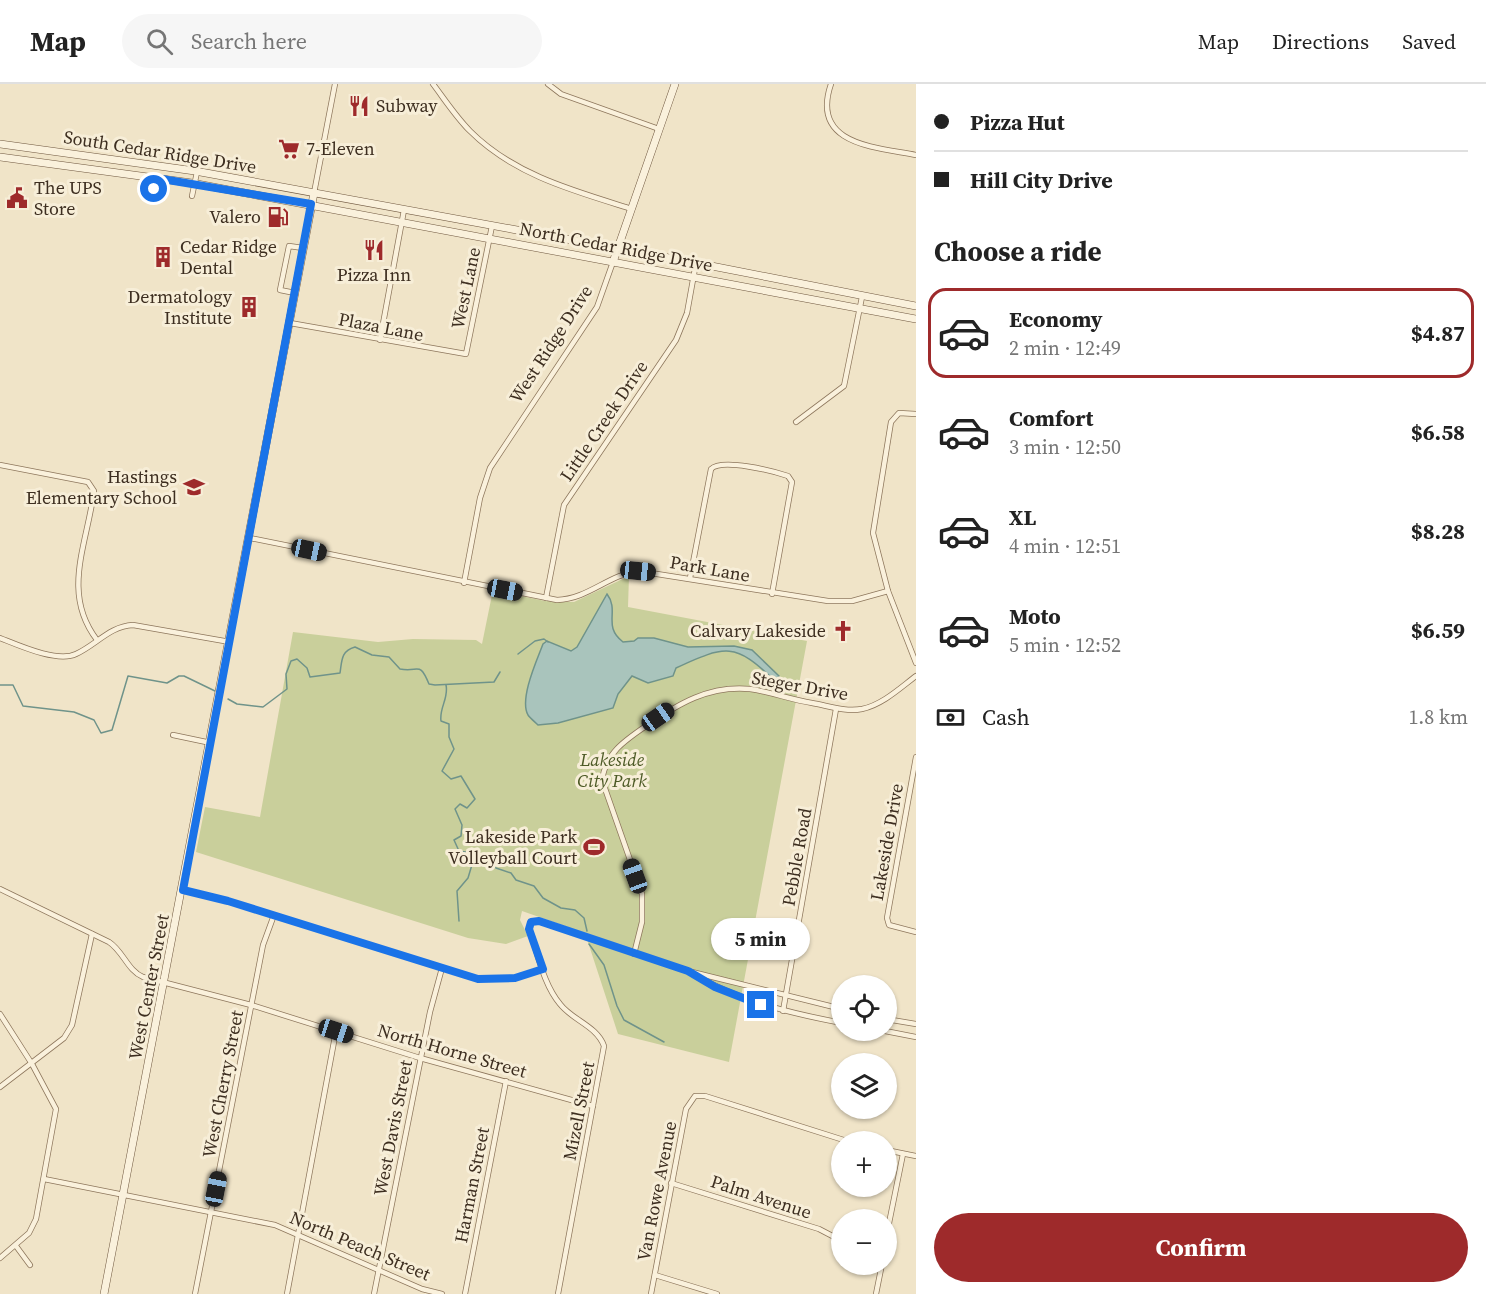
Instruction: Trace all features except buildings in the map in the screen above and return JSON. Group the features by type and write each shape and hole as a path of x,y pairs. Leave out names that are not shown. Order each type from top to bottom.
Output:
{"main road":[{"name":"West Ridge Drive","path":"613,262 675,84"},
{"name":"South Cedar Ridge Drive","path":"0,144 197,172 314,193"},
{"path":"85,168 88,156"},
{"name":"South Cedar Ridge Drive","path":"0,157 156,178 311,204"},
{"name":"West Center Street","path":"104,1294 183,890 314,193"},
{"name":"North Cedar Ridge Drive","path":"314,193 916,306"},
{"name":"North Cedar Ridge Drive","path":"311,204 916,319"}],"street":[{"name":"West Center Street","path":"314,193 335,84"},
{"path":"433,84 470,131 513,164 561,186 632,209"},
{"path":"548,84 561,94 659,129"},
{"path":"831,84 827,107 830,123 838,132 860,144 916,155"},
{"path":"192,196 197,172"},
{"path":"154,189 156,178"},
{"path":"380,340 404,210"},
{"name":"West Lane","path":"466,354 492,226"},
{"path":"295,293 280,290 289,246 303,248"},
{"name":"West Ridge Drive","path":"464,582 480,498 490,468 597,307 613,262"},
{"name":"Little Creek Drive","path":"546,598 564,505 676,340 687,313 696,263"},
{"path":"796,422 844,386 862,297"},
{"name":"Plaza Lane","path":"290,323 466,354"},
{"path":"915,413 899,413 891,422 876,500 873,533 888,591 916,663"},
{"path":"690,578 711,469 721,464 755,469 788,476 792,482 772,594"},
{"path":"0,465 88,482 94,491 77,585 79,610 97,640"},
{"name":"Park Lane","path":"249,538 546,598 568,600 625,573 638,571 690,578 772,594 852,601 888,591"},
{"path":"0,638 42,652 70,656 122,625 230,642"},
{"name":"Steger Drive","path":"634,954 643,907 642,894 602,780 604,766 612,752 673,707 710,692 752,689 837,709 871,706 916,676"},
{"name":"Pebble Road","path":"783,1011 837,709"},
{"path":"173,735 211,743"},
{"name":"Lakeside Drive","path":"916,757 888,912 889,925 895,929 916,932"},
{"name":"North Horne Street","path":"0,889 118,948 137,975 251,1005 420,1058 593,1107"},
{"path":"183,890 274,915 478,979 515,978 543,969"},
{"name":"West Cherry Street","path":"195,1294 263,945 274,915"},
{"name":"Mizell Street","path":"558,1294 604,1053 602,1039 561,1006 551,990 529,929 531,922 539,921 634,954"},
{"path":"0,1087 64,1038 72,1025 92,934"},
{"path":"634,954 688,971 831,1007"},
{"name":"West Davis Street","path":"374,1294 420,1058 442,968"},
{"path":"688,971 739,998 783,1011 831,1021"},
{"path":"0,1014 33,1064 56,1109 36,1219 29,1233 0,1258"},
{"path":"897,1021 916,1024"},
{"path":"287,1294 336,1031"},
{"path":"897,1033 916,1037"},
{"name":"Harman Street","path":"465,1294 506,1081"},
{"name":"Van Rowe Avenue","path":"651,1294 686,1108 694,1096 705,1096 831,1136"},
{"path":"897,1153 916,1156"},
{"path":"892,1209 903,1154"},
{"name":"North Peach Street","path":"44,1179 275,1225 299,1233 422,1289 442,1294"},
{"name":"Palm Avenue","path":"671,1183 819,1229 831,1235"},
{"path":"16,1246 30,1265"},
{"path":"655,1275 717,1294"},
{"path":"876,1294 880,1275"}],"green space":[{"name":"Lakeside City Park","path":"629,576 628,607 807,641 729,1062 618,1034 585,933 522,911 520,920 528,936 506,944 468,938 196,852 205,807 260,817 293,632 378,642 413,639 476,640 482,644 493,590 545,601 574,602"}],"water":[{"path":"607,594 612,606 613,630 623,642 634,641 638,638 654,638 688,647 734,646 752,650 779,676 775,681 750,659 729,651 719,652 676,668 673,676 648,683 632,676 618,694 613,708 558,723 538,725 528,715 526,699 543,644 547,641 571,651 577,647"}],"waterway":[{"path":"518,654 535,641 544,639 548,642"},
{"path":"228,699 237,704 263,707 287,689 286,674 291,661 297,659 307,668 310,677 340,673 345,654 355,647 372,655 389,657 400,669 418,669 423,672 429,684 494,682 500,672"},
{"path":"0,685 13,685 23,706 74,712 94,720 101,733 112,730 128,676 167,683 179,676 184,676 215,691"},
{"path":"446,685 441,721 449,724 449,737 454,749 442,771 451,779 461,776 475,799 467,808 460,804 455,809 462,825 461,836 454,840 459,851 479,854 496,868 511,873 516,880 534,886 543,898 561,908 575,910 584,918 587,931"},
{"path":"459,921 457,891 468,878 474,858 471,854"},
{"path":"589,944 604,965 624,1020 664,1042"}],"place":[{"name":"Subway","path":"359,106"},
{"name":"7-Eleven","path":"289,149"},
{"name":"The UPS Store","path":"17,198"},
{"name":"Valero","path":"278,217"},
{"name":"Pizza Inn","path":"374,250"},
{"name":"Cedar Ridge Dental","path":"163,257"},
{"name":"Dermatology Institute","path":"249,307"},
{"name":"Hastings Elementary School","path":"194,487"},
{"name":"Calvary Lakeside","path":"843,631"},
{"name":"Lakeside Park Volleyball Court","path":"594,847"}],"route":[{"path":"154,189 156,178 311,204 183,890 228,901 478,979 504,980 543,969 529,929 529,925 535,920 688,971 715,987 761,1005"}]}
